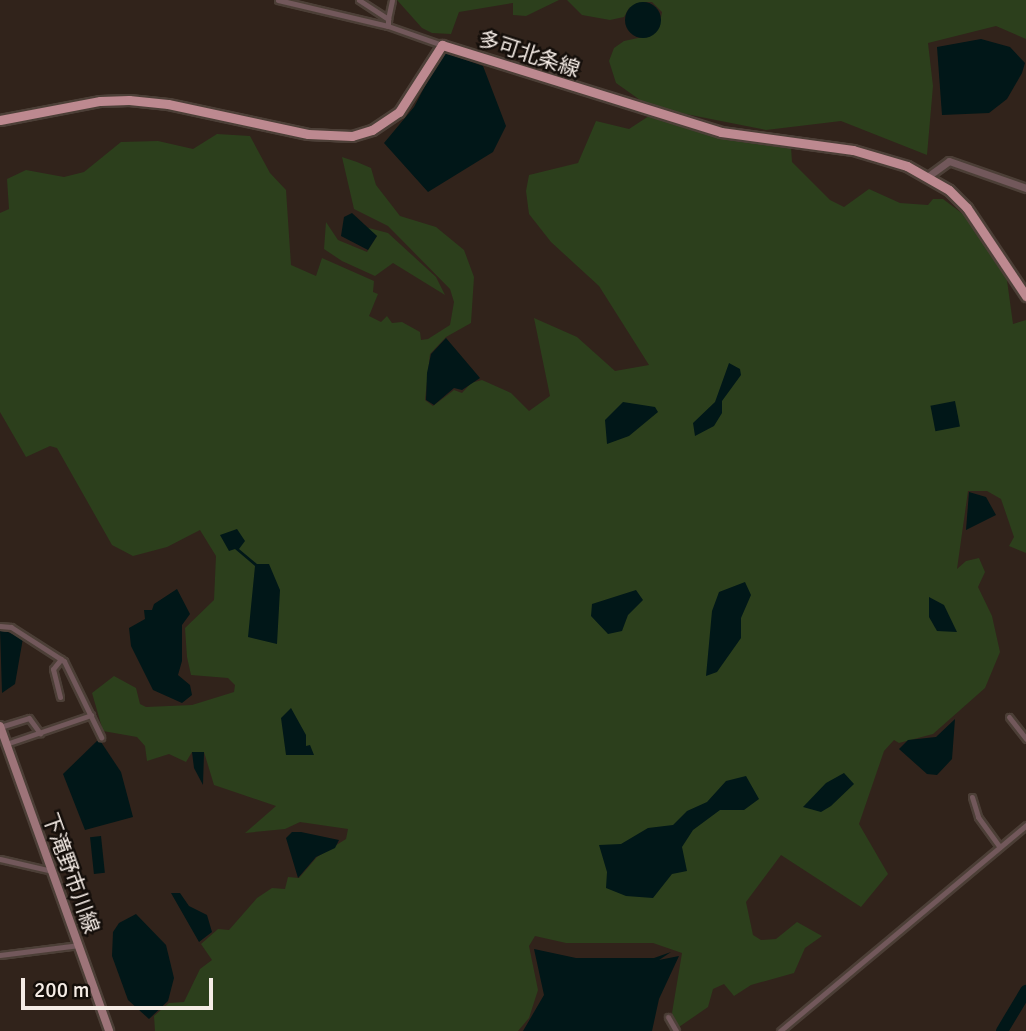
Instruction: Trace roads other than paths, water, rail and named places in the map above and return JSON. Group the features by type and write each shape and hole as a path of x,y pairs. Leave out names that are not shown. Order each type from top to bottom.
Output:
{"main road":[{"path":"0,120 100,101 129,100 168,104 309,134 352,136 372,130 399,112 442,45"},
{"name":"多可北条線","path":"442,45 721,132 853,150 928,177 967,208 1026,296"},
{"name":"下滝野市川線","path":"0,728 109,1031"}],"street":[{"path":"278,0 388,23 442,45"},
{"path":"314,9 315,0"},
{"path":"360,0 388,23"},
{"path":"388,23 392,0"},
{"path":"928,177 949,161 1026,188"},
{"path":"0,626 10,627 61,659 100,737"},
{"path":"60,697 53,669 61,659"},
{"path":"6,744 91,715"},
{"path":"1009,717 1026,738"},
{"path":"0,728 29,718 40,733"},
{"path":"972,797 978,817 1000,847"},
{"path":"780,1031 1026,825"},
{"path":"0,859 52,871"},
{"path":"0,955 79,945"},
{"path":"668,1017 676,1031"}],"waterway":[{"path":"1002,1031 1026,991"}]}
